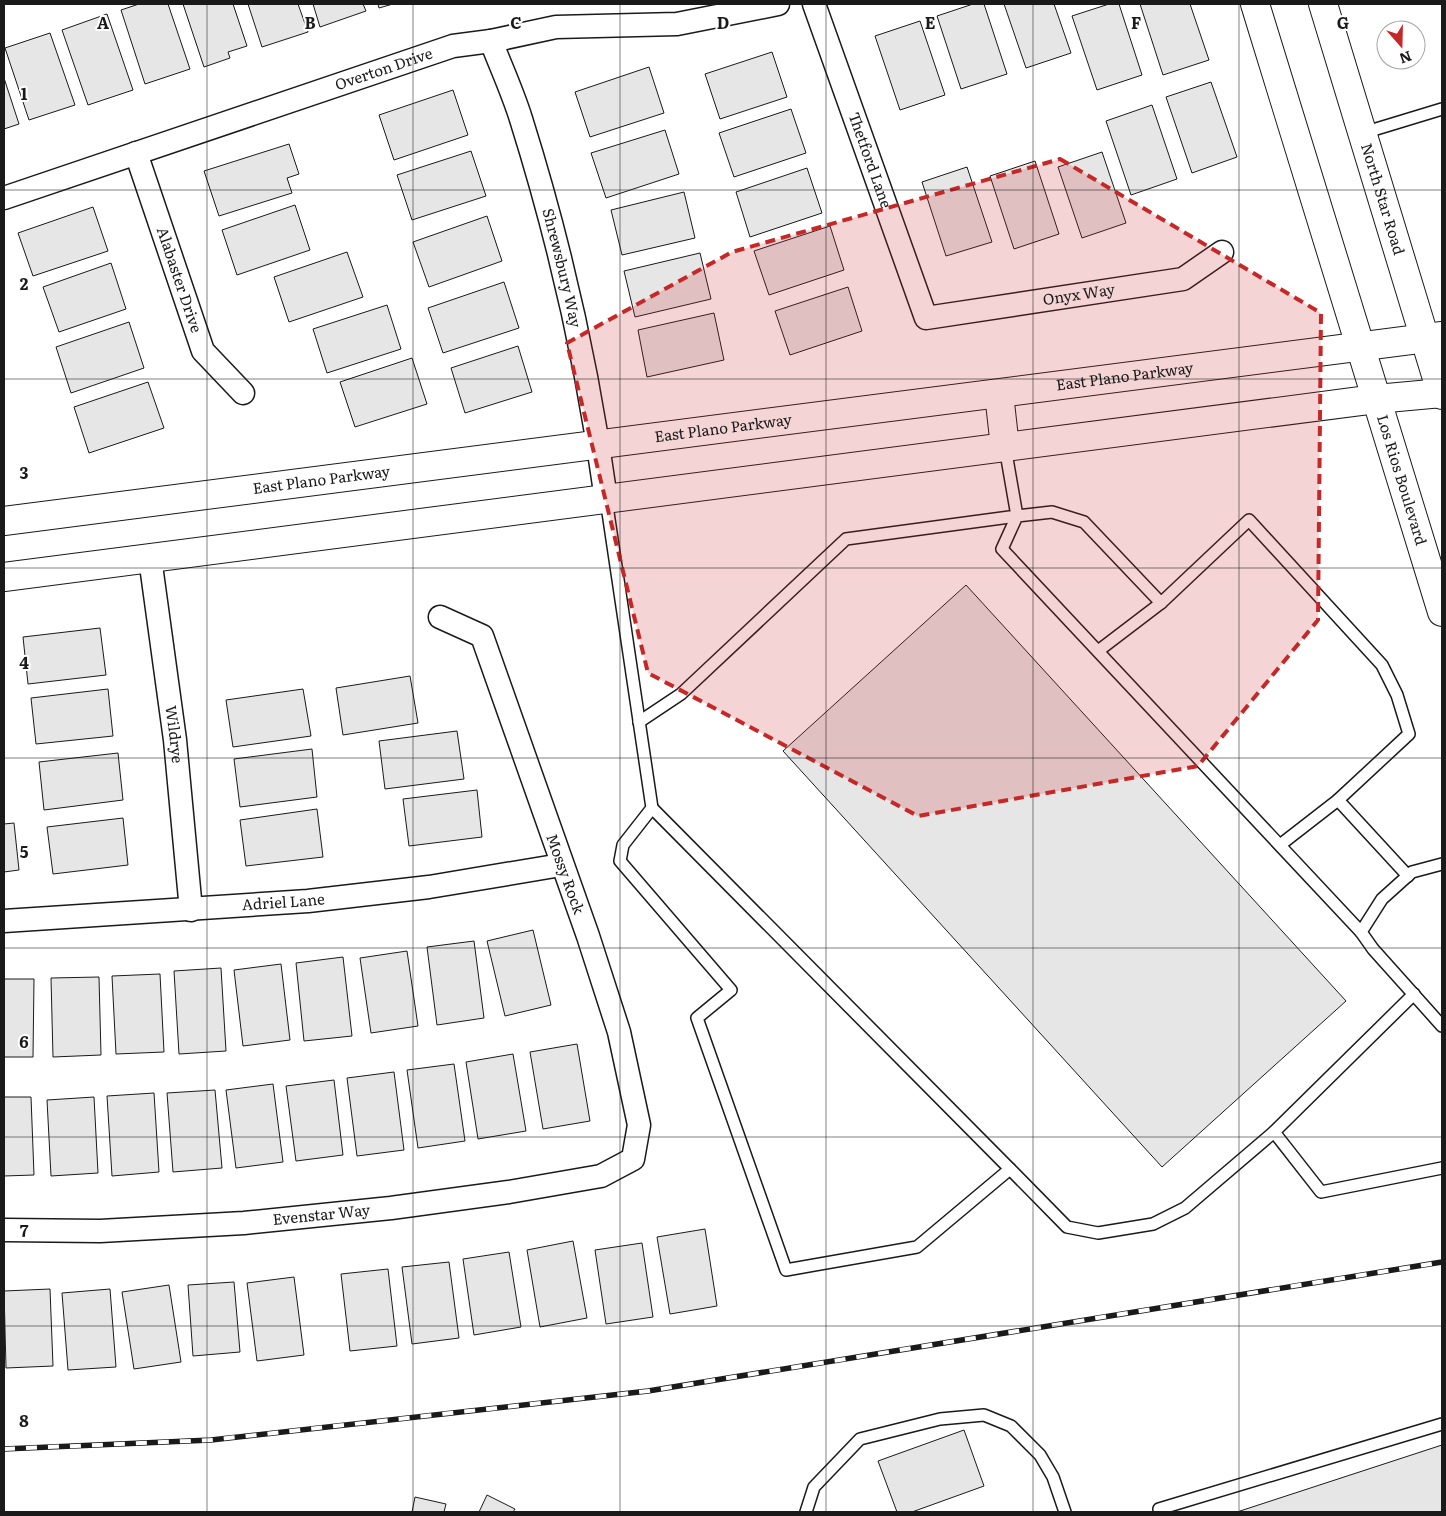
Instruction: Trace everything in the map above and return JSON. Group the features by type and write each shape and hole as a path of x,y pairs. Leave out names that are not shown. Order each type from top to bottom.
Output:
{"main road":[{"path":"1255,4 1361,346"},
{"name":"North Star Road","path":"1324,4 1363,133 1434,337 1442,394"},
{"name":"East Plano Parkway","path":"4,521 1434,337"},
{"name":"Los Rios Boulevard","path":"1361,346 1442,612"},
{"path":"999,394 1005,447"},
{"path":"4,577 1376,399 1442,394"}],"street":[{"name":"Overton Drive","path":"4,198 453,46 491,42 556,27 677,24 778,4"},
{"name":"Thetford Lane","path":"814,4 926,318"},
{"name":"Shrewsbury Way","path":"491,42 521,118 560,262 599,445 606,499"},
{"name":"Alabaster Drive","path":"136,153 203,351 243,393"},
{"name":"Onyx Way","path":"926,318 1183,279 1222,252"},
{"name":"Wildrye","path":"150,558 175,740 191,910"},
{"name":"Mossy Rock","path":"440,617 482,636 561,866 588,936 619,1032 639,1125 632,1159"},
{"name":"Adriel Lane","path":"4,921 308,901 419,888 561,866"},
{"name":"Evenstar Way","path":"4,1230 110,1231 244,1223 391,1208 509,1192 601,1176 632,1159"}],"lane":[{"path":"1363,133 1442,109"},
{"path":"1005,447 1017,516 1002,550 1361,932 1373,949 1442,1026"},
{"path":"606,499 652,808 1067,1227 1098,1233 1153,1224 1185,1208 1274,1132 1414,994"},
{"path":"639,722 681,694 846,539 1052,512 1084,522 1162,603"},
{"path":"1098,652 1162,603 1249,520 1382,665 1397,695 1410,734 1338,800 1280,845"},
{"path":"1338,800 1408,876"},
{"path":"652,808 623,845 620,861 732,990 698,1018 786,1270 917,1247 1010,1168"},
{"path":"1361,932 1382,898 1412,872 1442,864"},
{"path":"1274,1132 1321,1192 1442,1168"},
{"path":"806,1512 814,1487 860,1439 940,1419 984,1415 1011,1426 1040,1454 1053,1477 1065,1512"},
{"path":"1160,1512 1159,1509 1442,1424"}],"highlighted area":[{"path":"1060,159 1321,313 1318,620 1198,766 918,816 648,673 567,343 732,252"}],"building":[{"path":"139,4 168,4 190,69 145,84 121,10"},
{"path":"183,4 233,4 247,46 228,52 230,58 204,67"},
{"path":"248,4 298,4 308,32 262,47"},
{"path":"313,4 363,4 366,11 320,27"},
{"path":"378,4 393,4 379,8"},
{"path":"973,4 984,4 1007,74 961,89 937,16"},
{"path":"1004,4 1054,4 1071,53 1026,68"},
{"path":"1109,4 1119,4 1142,75 1097,90 1072,16"},
{"path":"1140,4 1190,4 1209,60 1163,75"},
{"path":"107,14 133,90 88,105 62,30"},
{"path":"920,21 945,95 900,110 875,36"},
{"path":"50,33 75,105 29,120 5,48"},
{"path":"772,52 787,97 720,119 705,74"},
{"path":"649,67 664,113 590,137 575,92"},
{"path":"4,78 19,124 4,129"},
{"path":"1211,82 1237,157 1192,173 1166,97"},
{"path":"453,90 468,135 394,160 379,115"},
{"path":"1152,105 1177,179 1131,195 1106,121"},
{"path":"791,109 806,153 734,177 719,133"},
{"path":"665,130 679,174 606,198 591,153"},
{"path":"289,144 299,174 287,178 292,193 219,216 204,171"},
{"path":"471,151 486,196 412,220 397,175"},
{"path":"1102,152 1126,223 1082,238 1058,167"},
{"path":"1035,161 1059,234 1014,249 990,176"},
{"path":"967,167 992,242 946,256 922,182"},
{"path":"807,168 822,213 750,237 736,192"},
{"path":"684,192 695,238 622,255 611,210"},
{"path":"295,205 310,250 237,275 222,230"},
{"path":"93,207 108,251 33,276 18,233"},
{"path":"487,216 502,261 429,287 413,242"},
{"path":"830,226 844,270 769,295 754,251"},
{"path":"347,252 363,297 289,322 274,277"},
{"path":"700,253 711,299 635,317 624,271"},
{"path":"111,263 126,309 59,332 43,287"},
{"path":"504,282 519,328 443,353 428,308"},
{"path":"848,287 862,331 790,355 775,311"},
{"path":"387,305 401,349 327,373 313,329"},
{"path":"714,313 724,360 647,377 638,330"},
{"path":"129,322 144,368 71,393 56,347"},
{"path":"518,346 532,392 465,413 451,368"},
{"path":"412,358 427,404 355,427 340,382"},
{"path":"148,382 164,428 89,453 74,407"},
{"path":"966,585 1346,1001 1162,1167 783,751"},
{"path":"100,628 106,675 28,684 23,637"},
{"path":"410,676 418,723 343,735 336,688"},
{"path":"108,689 113,736 36,744 31,698"},
{"path":"303,689 311,736 233,747 226,700"},
{"path":"457,731 464,779 385,789 379,741"},
{"path":"312,749 317,797 240,807 234,759"},
{"path":"118,753 123,800 44,810 39,762"},
{"path":"477,790 482,837 409,846 403,799"},
{"path":"317,809 323,857 246,866 240,820"},
{"path":"123,818 128,865 53,874 47,827"},
{"path":"14,823 19,870 4,872 4,824"},
{"path":"533,930 551,1005 505,1016 487,941"},
{"path":"474,941 484,1018 437,1025 427,947"},
{"path":"407,951 418,1026 371,1033 360,958"},
{"path":"343,957 352,1036 304,1041 296,963"},
{"path":"281,964 290,1040 243,1046 234,970"},
{"path":"221,968 226,1051 179,1054 174,971"},
{"path":"160,974 164,1052 116,1054 112,976"},
{"path":"99,977 101,1055 53,1057 51,978"},
{"path":"4,979 34,979 33,1057 4,1057"},
{"path":"577,1044 590,1121 543,1129 530,1052"},
{"path":"513,1054 526,1131 478,1139 466,1062"},
{"path":"454,1064 465,1141 418,1148 407,1070"},
{"path":"394,1072 404,1150 357,1156 347,1078"},
{"path":"334,1080 343,1155 296,1161 286,1086"},
{"path":"273,1084 283,1162 236,1168 226,1090"},
{"path":"215,1090 222,1168 173,1172 167,1093"},
{"path":"154,1093 159,1172 112,1176 107,1096"},
{"path":"4,1097 31,1097 34,1175 4,1176"},
{"path":"94,1097 98,1173 51,1176 47,1100"},
{"path":"705,1229 717,1306 670,1314 657,1237"},
{"path":"573,1241 587,1318 540,1327 527,1250"},
{"path":"642,1243 653,1317 606,1324 595,1250"},
{"path":"509,1252 521,1327 474,1335 463,1259"},
{"path":"449,1262 459,1338 412,1344 402,1267"},
{"path":"388,1269 397,1346 350,1351 341,1274"},
{"path":"294,1277 304,1355 257,1361 247,1283"},
{"path":"234,1282 240,1352 193,1356 188,1285"},
{"path":"169,1285 181,1362 134,1369 122,1292"},
{"path":"50,1289 53,1366 6,1368 4,1291"},
{"path":"110,1289 116,1367 68,1370 62,1293"},
{"path":"964,1430 984,1486 912,1512 897,1512 878,1461"},
{"path":"1442,1445 1442,1512 1237,1512"},
{"path":"487,1495 515,1509 513,1512 479,1512"},
{"path":"415,1497 446,1504 444,1512 412,1512"}],"railway":[{"path":"4,1449 211,1440 648,1391 1442,1262"}]}
